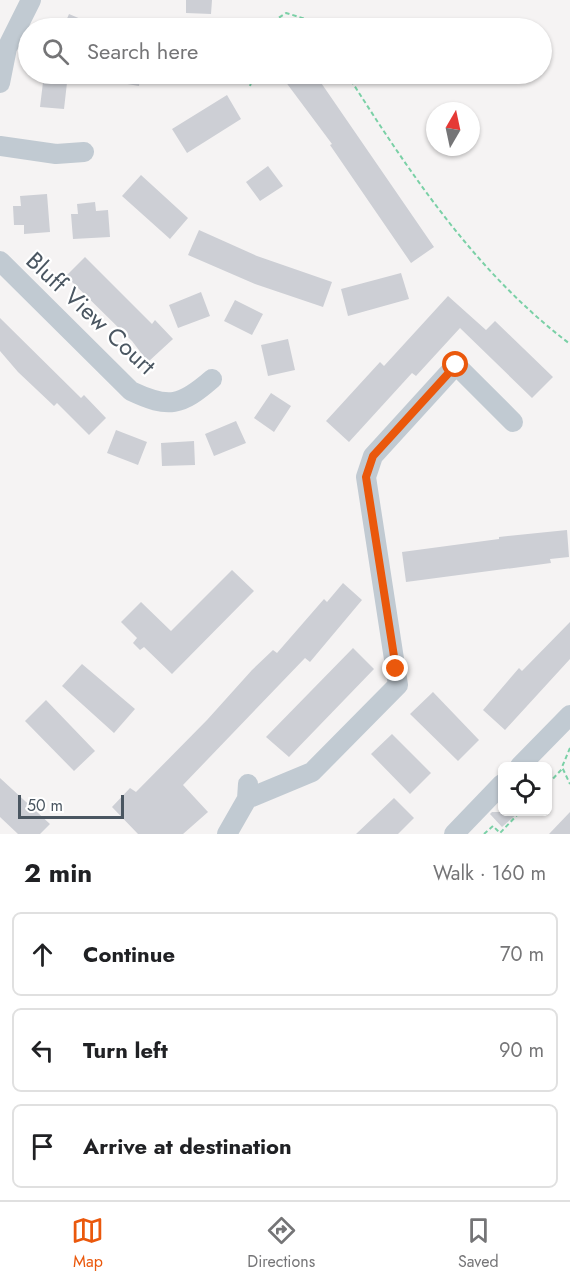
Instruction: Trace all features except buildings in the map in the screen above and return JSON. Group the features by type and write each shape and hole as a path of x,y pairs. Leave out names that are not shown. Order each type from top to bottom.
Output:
{"street":[{"path":"22,18 31,0"},
{"path":"0,83 7,48 18,26"},
{"path":"0,146 56,154 84,152"},
{"name":"Bluff View Court","path":"0,261 131,391 152,401 188,399 212,379"},
{"path":"227,834 248,792 312,772 398,685 366,477 373,456 456,365 513,422"},
{"path":"524,762 570,715"},
{"path":"462,831 498,789"}],"path":[{"path":"278,18 286,13 302,18"},
{"path":"354,84 460,239 534,315 570,344"},
{"path":"552,780 562,769 570,748"},
{"path":"562,769 570,784"},
{"path":"484,834 493,826 500,833 516,816"}],"route":[{"path":"396,669 366,477 373,456 456,365"}]}
